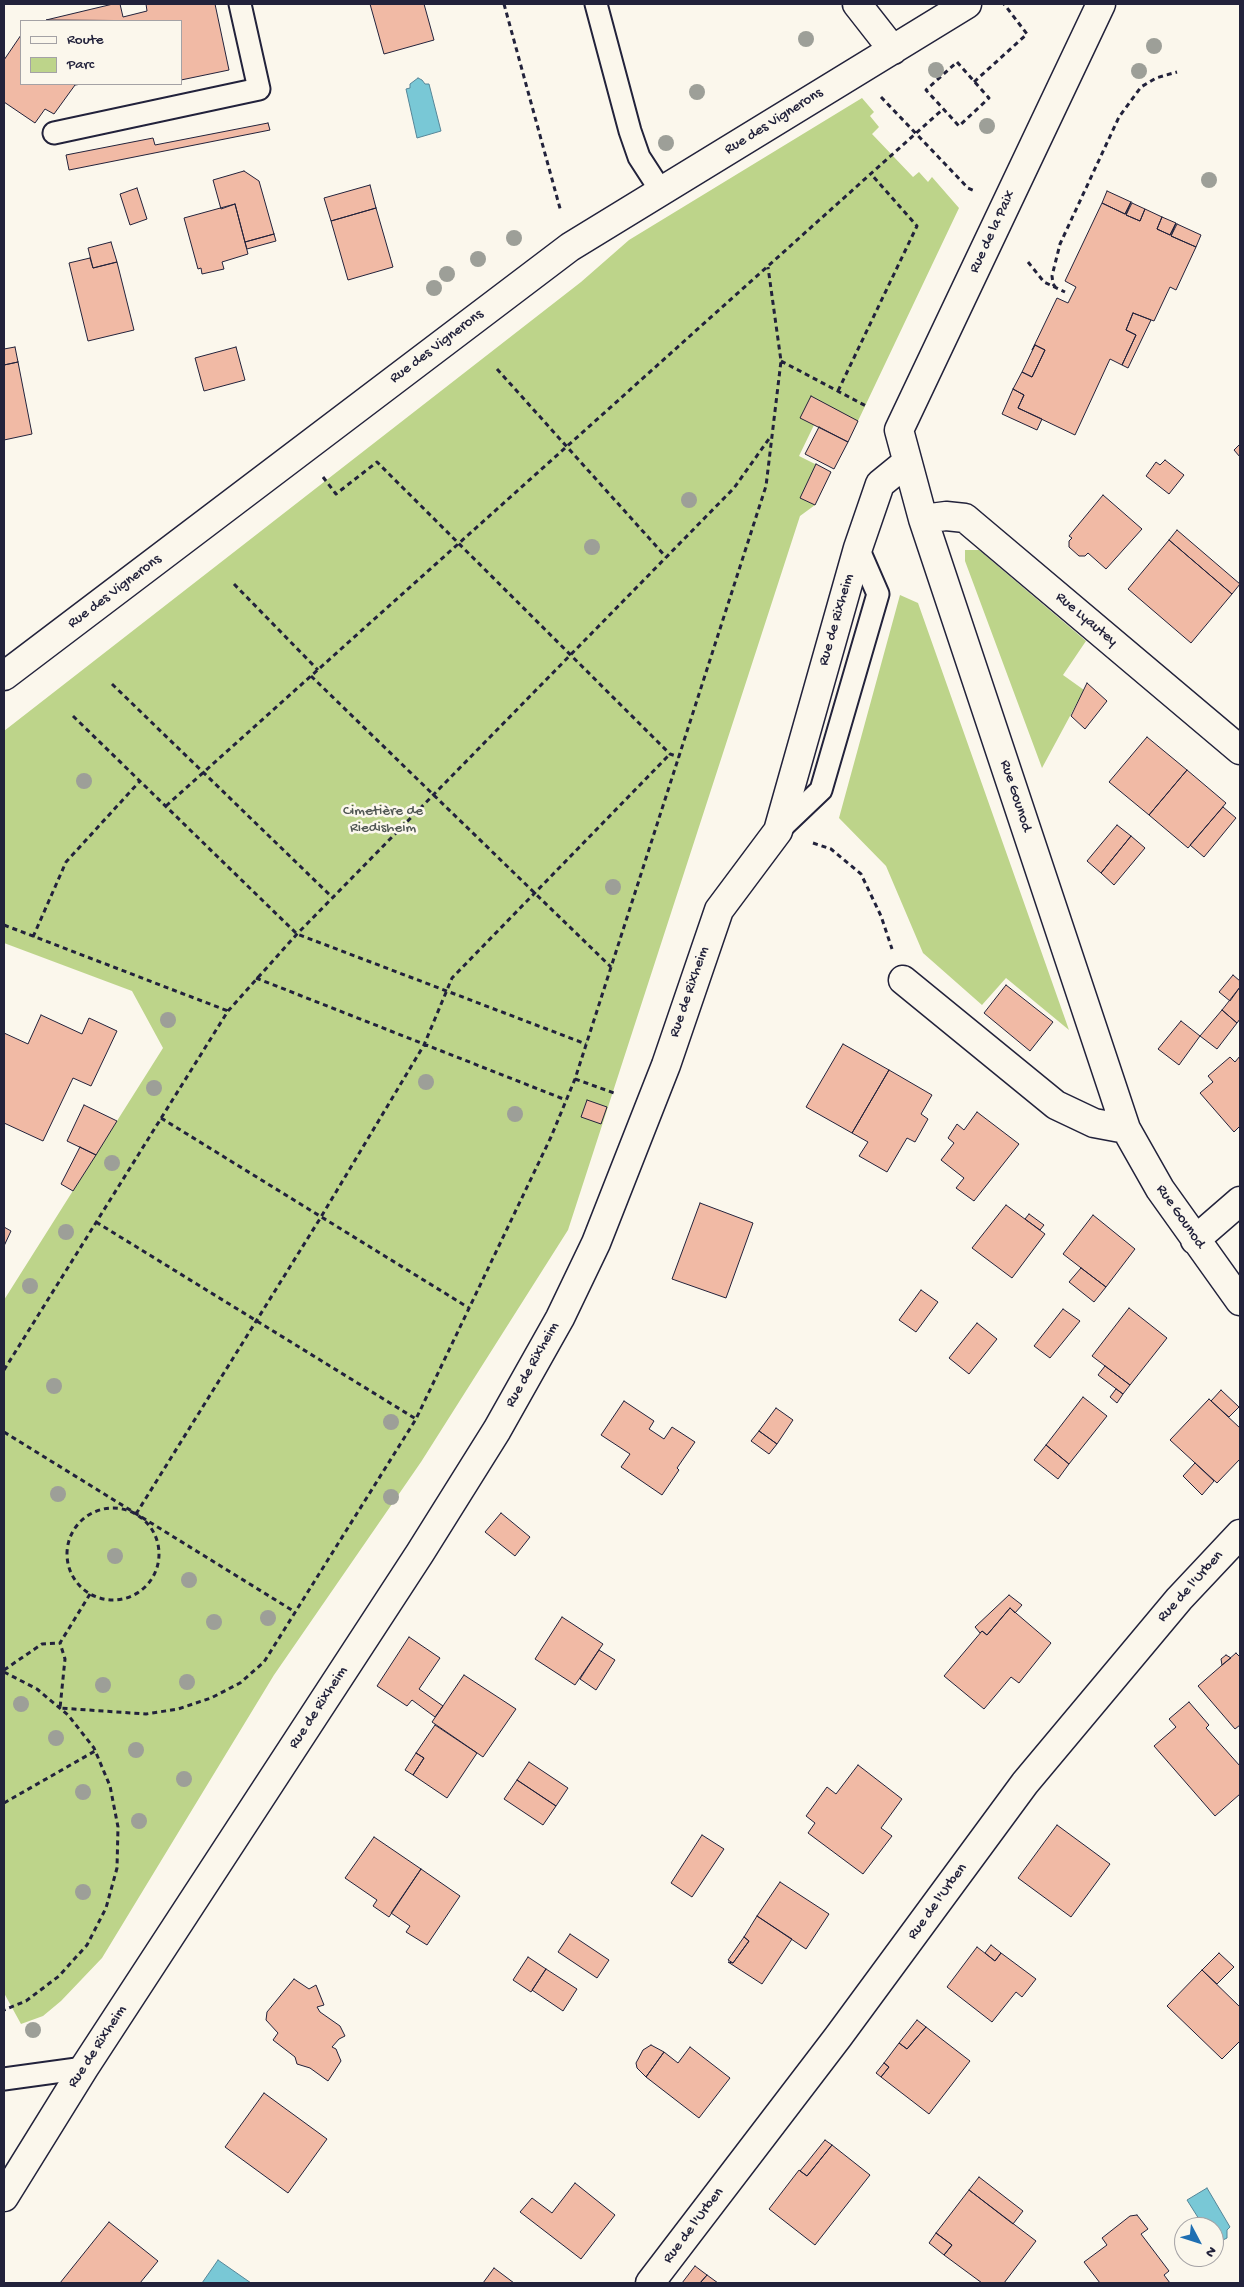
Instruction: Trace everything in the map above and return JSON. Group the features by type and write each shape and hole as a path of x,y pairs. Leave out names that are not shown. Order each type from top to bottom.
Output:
{"street":[{"path":"857,4 892,50 967,4"},
{"name":"Rue de la Paix","path":"907,462 899,430 1101,4"},
{"name":"Rue des Vignerons","path":"4,676 570,247 892,50"},
{"name":"Rue Gounod","path":"907,462 922,519 1126,1129 1160,1189 1240,1301"},
{"name":"Rue de Rixheim","path":"4,2197 84,2068 420,1553 497,1430 560,1318 596,1243 655,1091 719,910 778,831 858,548 880,484 907,462"},
{"name":"Rue Lyautey","path":"922,519 946,516 965,518 1240,750"},
{"path":"903,980 1056,1105 1094,1123 1126,1129"},
{"path":"1195,1240 1240,1201"},
{"name":"Rue de l'Urben","path":"650,2283 838,2037 1026,1783 1179,1598 1240,1534"}],"lane":[{"path":"54,133 259,89 240,4"},
{"path":"596,4 630,131 639,157 660,191"},
{"path":"4,2079 84,2068"}],"path":[{"path":"504,4 570,247"},
{"path":"974,82 1027,34 1004,4"},
{"path":"957,62 974,82 989,98 959,126 926,90 957,62"},
{"path":"1056,288 1053,284 1052,276 1060,244 1122,113 1141,87 1156,78 1177,72"},
{"path":"878,95 968,188 981,194"},
{"path":"166,806 943,109"},
{"path":"838,391 917,226 871,174"},
{"path":"1028,262 1044,282 1065,292"},
{"path":"60,1708 146,1714 178,1709 211,1698 240,1683 264,1662 416,1419 551,1137 575,1079 766,486 781,361 768,267"},
{"path":"781,361 866,406"},
{"path":"497,369 666,557"},
{"path":"4,1370 228,1012 256,978 298,934 734,488 772,435"},
{"path":"322,476 336,494 377,462 670,754 678,757"},
{"path":"234,584 318,670"},
{"path":"311,676 611,967"},
{"path":"112,684 333,898"},
{"path":"73,716 298,934 586,1044"},
{"path":"136,1514 321,1217 424,1045 452,978 670,754"},
{"path":"33,937 66,862 140,781"},
{"path":"778,831 831,850 861,874 881,916 903,980"},
{"path":"4,925 228,1012"},
{"path":"256,978 566,1100"},
{"path":"575,1079 622,1096"},
{"path":"161,1118 469,1308"},
{"path":"96,1222 416,1419"},
{"path":"4,1432 295,1612"},
{"path":"108,1508 123,1509 136,1514 149,1524 157,1538 160,1553 158,1569 149,1583 138,1594 122,1599 106,1600 90,1594 80,1586 72,1574 68,1560 68,1545 73,1532 82,1520 94,1512 108,1508"},
{"path":"60,1708 65,1659 60,1643 90,1594"},
{"path":"4,2010 26,2000 59,1976 86,1945 106,1908 117,1868 118,1827 110,1786 95,1751 68,1715 37,1689 4,1671 42,1644 60,1643"},
{"path":"4,1803 95,1751"}],"green space":[{"name":"Cimetière de Riedisheim","path":"862,98 874,112 870,116 879,127 872,134 913,177 919,172 928,182 932,177 959,208 848,442 814,425 799,456 831,472 815,505 800,516 568,1230 421,1462 274,1675 102,1958 61,2001 43,2016 21,2024 4,1993 4,1300 163,1048 132,991 4,943 4,731 581,282 629,240"},
{"path":"965,550 979,550 1086,641 1063,675 1084,690 1042,768 965,561"},
{"path":"900,595 918,603 1069,1030 1006,978 982,1005 923,953 886,866 839,818"}],"water":[{"path":"418,78 425,84 429,84 441,131 417,138 406,89 410,88 410,84"},
{"path":"1207,2188 1230,2227 1227,2230 1227,2238 1224,2240 1224,2217 1198,2217 1187,2200"},
{"path":"218,2260 251,2283 202,2283"}],"building":[{"path":"113,4 120,4 123,17 147,11 146,4 215,4 229,70 182,80 182,20 46,20"},
{"path":"370,4 424,4 434,40 384,54"},
{"path":"20,36 20,85 75,85 54,114 45,109 35,123 4,102 4,60"},
{"path":"268,123 270,130 69,170 66,155 153,138 155,145"},
{"path":"244,171 259,181 274,234 245,242 235,204 221,209 213,180"},
{"path":"370,185 376,208 331,221 324,198"},
{"path":"137,188 147,219 130,225 120,194"},
{"path":"1107,191 1131,202 1125,214 1102,203"},
{"path":"1131,202 1126,215 1140,221 1145,209 1162,217 1157,229 1170,235 1176,223 1171,236 1196,247 1176,290 1170,287 1154,321 1133,313 1126,330 1136,335 1122,365 1110,359 1075,435 1018,408 1024,395 1013,389 1022,372 1032,377 1045,350 1035,345 1032,350 1057,298 1068,303 1076,287 1065,281 1102,203 1125,214"},
{"path":"1132,203 1145,209 1140,221 1126,215"},
{"path":"235,204 248,254 222,262 224,269 202,274 201,268 198,269 184,218"},
{"path":"376,208 393,267 348,280 331,221"},
{"path":"1162,217 1176,223 1170,235 1157,229"},
{"path":"1177,224 1201,235 1196,247 1171,236"},
{"path":"274,234 276,241 247,249 245,242"},
{"path":"111,242 117,262 93,268 88,248"},
{"path":"90,258 93,268 117,262 134,330 88,341 69,263"},
{"path":"1133,313 1151,320 1128,368 1122,365 1136,335 1126,330"},
{"path":"1035,345 1045,350 1032,377 1022,372"},
{"path":"15,347 18,362 4,365 4,349"},
{"path":"236,347 245,380 204,391 195,358"},
{"path":"18,362 32,434 4,440 4,365"},
{"path":"1013,389 1024,395 1018,408 1042,419 1037,430 1002,414"},
{"path":"811,396 858,421 848,442 800,418"},
{"path":"819,427 848,442 834,469 805,454"},
{"path":"1240,444 1240,457 1234,450"},
{"path":"1165,460 1184,475 1169,494 1146,476 1156,462 1160,465"},
{"path":"816,464 831,472 815,505 800,498"},
{"path":"1103,495 1142,529 1106,569 1088,553 1085,556 1079,556 1069,547 1069,541 1072,538 1069,536"},
{"path":"1177,530 1240,584 1232,594 1169,540"},
{"path":"1169,540 1232,594 1191,643 1128,589"},
{"path":"1087,683 1107,701 1085,729 1071,716"},
{"path":"1147,737 1187,770 1149,815 1109,782"},
{"path":"1187,770 1226,803 1188,848 1149,815"},
{"path":"1223,807 1236,818 1204,857 1190,845"},
{"path":"1117,825 1131,836 1101,873 1087,861"},
{"path":"1131,836 1145,848 1114,885 1101,873"},
{"path":"1233,975 1240,981 1240,987 1230,1001 1219,992"},
{"path":"1006,985 1053,1022 1030,1051 984,1013"},
{"path":"1240,987 1240,1019 1237,1023 1222,1010"},
{"path":"1222,1010 1237,1023 1217,1049 1200,1036"},
{"path":"41,1015 82,1034 89,1018 117,1031 91,1086 73,1078 43,1141 4,1123 4,1033 28,1044"},
{"path":"1181,1021 1200,1036 1179,1065 1158,1049"},
{"path":"843,1044 889,1070 852,1133 806,1107"},
{"path":"1240,1056 1240,1126 1234,1132 1200,1093 1213,1082 1208,1076 1230,1057 1235,1062"},
{"path":"889,1070 932,1095 921,1114 928,1119 915,1142 907,1138 887,1172 859,1156 868,1142 852,1133"},
{"path":"587,1100 607,1107 601,1124 581,1117"},
{"path":"84,1105 117,1121 96,1155 67,1141"},
{"path":"977,1112 1019,1144 974,1201 956,1188 964,1178 941,1160 954,1143 948,1138 957,1124 964,1130"},
{"path":"80,1147 96,1155 73,1191 61,1184"},
{"path":"700,1203 753,1223 726,1298 672,1279"},
{"path":"1006,1205 1045,1234 1012,1278 972,1248"},
{"path":"1029,1214 1044,1225 1040,1230 1025,1219"},
{"path":"1093,1215 1135,1249 1106,1287 1063,1254"},
{"path":"4,1227 11,1231 4,1246"},
{"path":"1081,1268 1106,1287 1094,1302 1069,1282"},
{"path":"921,1290 938,1302 916,1332 899,1320"},
{"path":"1129,1308 1167,1338 1130,1385 1092,1356"},
{"path":"1063,1309 1080,1321 1050,1358 1034,1346"},
{"path":"977,1323 997,1339 969,1374 949,1358"},
{"path":"1105,1366 1130,1385 1123,1394 1098,1375"},
{"path":"1116,1389 1123,1394 1117,1403 1110,1397"},
{"path":"1221,1390 1239,1407 1229,1417 1211,1401"},
{"path":"1083,1397 1107,1416 1069,1464 1046,1445"},
{"path":"1209,1399 1240,1428 1240,1459 1217,1483 1170,1440"},
{"path":"624,1401 654,1421 649,1429 664,1439 672,1427 695,1442 677,1468 679,1470 662,1495 621,1467 630,1454 601,1435"},
{"path":"776,1408 793,1420 777,1444 759,1431"},
{"path":"759,1431 777,1444 769,1454 751,1441"},
{"path":"1046,1445 1069,1464 1058,1479 1034,1460"},
{"path":"1195,1463 1214,1481 1202,1495 1183,1476"},
{"path":"501,1513 530,1537 515,1556 485,1532"},
{"path":"1009,1595 1022,1605 1015,1613 1010,1608 987,1635 982,1631 980,1633 975,1627"},
{"path":"1010,1608 1051,1643 1019,1683 1011,1677 984,1709 944,1676 982,1631 987,1635"},
{"path":"562,1617 603,1644 575,1685 535,1659"},
{"path":"409,1637 440,1658 419,1689 443,1706 435,1717 412,1700 407,1706 377,1686"},
{"path":"599,1650 615,1660 596,1690 580,1679"},
{"path":"1236,1653 1240,1657 1240,1725 1235,1729 1198,1686"},
{"path":"1226,1655 1231,1658 1222,1665 1221,1659"},
{"path":"464,1675 516,1709 483,1757 432,1722"},
{"path":"1189,1702 1209,1725 1206,1728 1240,1766 1240,1794 1215,1816 1154,1746 1176,1727 1169,1719"},
{"path":"435,1725 477,1753 447,1798 413,1775 424,1758 416,1753"},
{"path":"416,1753 424,1758 413,1775 405,1770"},
{"path":"529,1762 568,1788 556,1806 517,1780"},
{"path":"858,1765 902,1799 881,1828 892,1836 863,1874 808,1833 815,1823 806,1816 827,1787 836,1794"},
{"path":"517,1780 556,1806 543,1825 504,1799"},
{"path":"1057,1825 1110,1864 1071,1917 1018,1878"},
{"path":"702,1835 724,1849 692,1897 671,1883"},
{"path":"374,1837 421,1869 389,1917 373,1906 377,1900 345,1878"},
{"path":"421,1869 460,1896 427,1945 406,1932 410,1926 391,1913"},
{"path":"780,1882 829,1914 806,1949 757,1916"},
{"path":"757,1916 792,1939 762,1984 728,1962 733,1963 749,1941 744,1937"},
{"path":"570,1934 609,1960 597,1978 558,1952"},
{"path":"744,1937 749,1941 733,1963 728,1960"},
{"path":"991,1945 1001,1953 995,1961 985,1953"},
{"path":"977,1947 995,1961 1001,1953 1036,1979 1022,1997 1016,1992 992,2022 947,1987"},
{"path":"1219,1953 1234,1967 1217,1984 1202,1970"},
{"path":"528,1957 546,1969 531,1992 513,1980"},
{"path":"546,1969 577,1989 563,2011 532,1990"},
{"path":"1202,1970 1240,2007 1240,2041 1222,2059 1167,2006"},
{"path":"294,1979 309,1989 316,1985 324,2005 317,2007 320,2012 340,2026 345,2036 339,2039 332,2047 336,2049 341,2061 328,2081 310,2068 297,2064 295,2057 273,2040 278,2033 266,2020 267,2012"},
{"path":"917,2020 926,2027 907,2049 899,2043"},
{"path":"926,2027 970,2061 929,2114 881,2077 889,2067 884,2063 899,2043 907,2049"},
{"path":"651,2045 664,2052 646,2077 637,2068 636,2063 643,2050"},
{"path":"690,2047 730,2078 699,2118 646,2077 664,2052 678,2063"},
{"path":"884,2063 889,2067 881,2077 876,2073"},
{"path":"264,2093 327,2139 288,2193 225,2147"},
{"path":"825,2140 832,2145 807,2176 800,2171"},
{"path":"832,2145 870,2175 815,2245 769,2209 799,2170 807,2176"},
{"path":"979,2177 1023,2211 1013,2224 969,2190"},
{"path":"575,2183 615,2215 581,2259 520,2212 532,2198 552,2213"},
{"path":"969,2190 1036,2241 1004,2283 982,2283 944,2255 952,2245 936,2233"},
{"path":"1137,2215 1148,2229 1141,2234 1169,2271 1164,2275 1170,2283 1100,2283 1084,2262 1107,2245 1102,2238 1130,2216"},
{"path":"109,2222 158,2261 140,2283 60,2283"},
{"path":"936,2233 952,2245 944,2255 929,2243"},
{"path":"695,2266 707,2275 700,2283 682,2283"},
{"path":"494,2268 514,2283 483,2283"},
{"path":"707,2275 718,2283 700,2283"}]}
